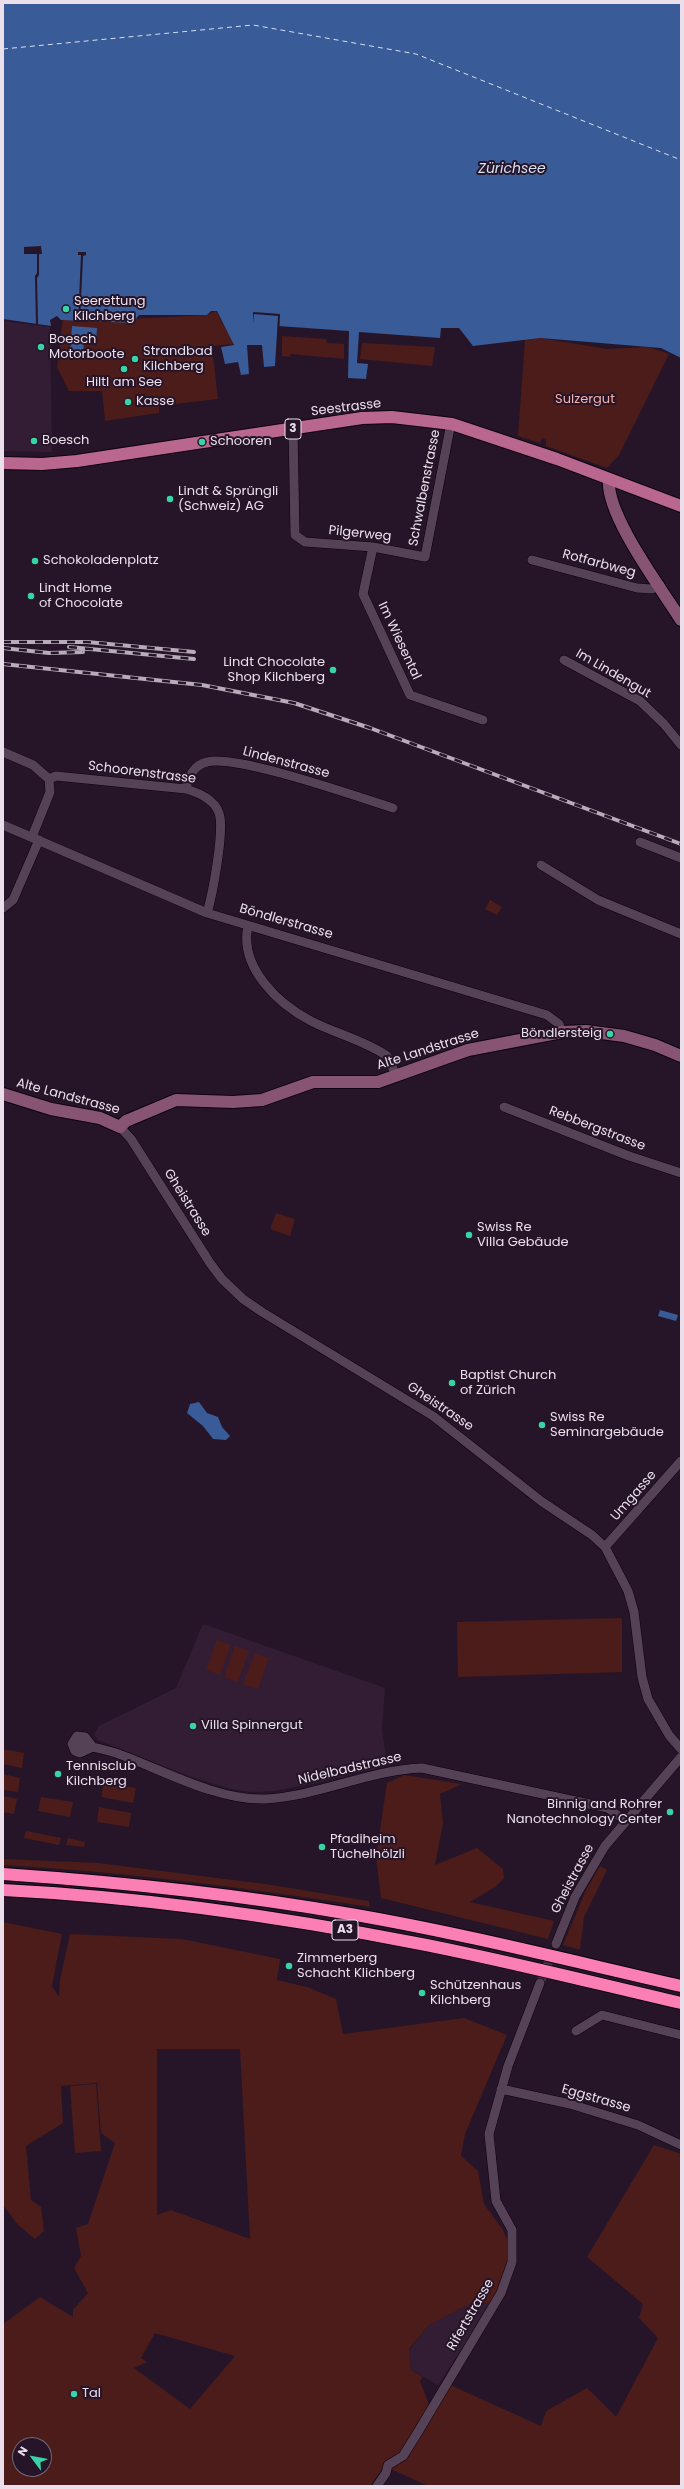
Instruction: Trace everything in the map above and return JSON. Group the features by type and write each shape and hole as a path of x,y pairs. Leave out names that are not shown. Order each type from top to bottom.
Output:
{"highway":[{"name":"A3","path":"3,1874 164,1887 309,1907 483,1940 681,1986"},
{"name":"A3","path":"3,1890 153,1902 293,1921 452,1950 681,2003"}],"main road":[{"name":"Seestrasse","path":"3,463 42,464 77,461 362,418 392,417 451,424 487,434 681,506"}],"street":[{"name":"Schwalbenstrasse","path":"425,557 451,424"},
{"name":"Pilgerweg","path":"293,429 295,535 305,542 373,547 425,557"},
{"path":"608,479 608,492 628,537 681,620"},
{"name":"Im Wiesental","path":"373,547 363,594 410,695 483,720"},
{"name":"Rotfarbweg","path":"532,560 637,588 652,589 660,585"},
{"name":"Im Lindengut","path":"564,660 640,701 664,724 681,745"},
{"path":"3,752 33,765 49,779 50,792 13,900 3,908"},
{"name":"Lindenstrasse","path":"186,789 188,778 195,769 205,762 229,761 317,784 393,808"},
{"name":"Schoorenstrasse","path":"49,779 56,776 186,789 200,793 213,803 220,816 218,843 207,913"},
{"name":"Böndlerstrasse","path":"3,824 207,913 547,1015 559,1024 562,1032"},
{"path":"640,842 681,858"},
{"path":"541,865 598,900 681,934"},
{"path":"248,926 245,937 253,969 273,992 311,1021 387,1056 396,1076"},
{"name":"Alte Landstrasse","path":"3,1094 46,1107 100,1118 120,1127 126,1121 176,1100 233,1102 262,1100 313,1082 378,1082 468,1050 562,1032 586,1031 624,1036 655,1045 681,1056"},
{"name":"Rebbergstrasse","path":"504,1107 629,1156 681,1173"},
{"name":"Gheistrasse","path":"120,1127 131,1139 210,1263 222,1279 243,1299 315,1346 433,1416 529,1492 605,1547 628,1590 634,1612 642,1677 648,1699 669,1736 681,1749"},
{"name":"Umgasse","path":"605,1547 681,1461"},
{"name":"Nidelbadstrasse","path":"80,1744 114,1752 216,1790 243,1797 264,1799 289,1796 386,1773 422,1768 608,1808 625,1821"},
{"name":"Gheistrasse","path":"556,1944 575,1897 589,1871 611,1837 681,1757"},
{"path":"501,2089 540,1983"},
{"path":"576,2032 602,2015 681,2035"},
{"name":"Eggstrasse","path":"501,2089 570,2104 638,2125 681,2145"},
{"name":"Rifertstrasse","path":"377,2486 386,2473 388,2465 403,2456 418,2432 501,2293 512,2262 512,2230 496,2201 490,2168 489,2134 501,2089"}],"shaded area":[{"name":"Boesch Motorboote","path":"3,321 50,327 52,452 3,451"},
{"path":"203,1624 385,1688 382,1729 387,1766 317,1783 274,1791 252,1792 230,1789 189,1776 98,1740 94,1734 99,1726 176,1688"},
{"path":"493,2302 438,2385 411,2370 409,2350 429,2325 466,2306"}],"green space":[{"name":"Strandbad Kilchberg","path":"216,311 234,344 212,346 218,399 159,406 159,413 105,421 102,391 69,391 57,367 63,317 129,319 207,315"},
{"path":"282,336 326,339 327,343 344,344 344,359 291,354 290,357 282,356"},
{"name":"Sulzergut","path":"540,338 607,349 648,347 669,354 619,455 607,468 546,446 546,440 542,438 540,443 518,436 525,340"},
{"path":"362,343 435,347 432,366 360,359"},
{"path":"490,900 502,907 497,915 485,909"},
{"path":"276,1213 295,1219 290,1236 270,1229"},
{"path":"622,1618 622,1672 458,1677 457,1622"},
{"path":"217,1640 231,1645 220,1675 206,1670"},
{"path":"235,1646 249,1651 238,1682 224,1677"},
{"path":"255,1653 269,1658 258,1689 243,1684"},
{"path":"3,1749 24,1753 22,1768 3,1764"},
{"path":"3,1774 20,1778 18,1792 3,1790"},
{"path":"404,1775 462,1784 440,1794 443,1823 435,1865 477,1848 503,1869 504,1878 495,1887 470,1902 554,1921 548,1939 381,1898 376,1857 387,1783"},
{"path":"104,1783 136,1788 133,1803 101,1797"},
{"path":"3,1796 17,1799 14,1814 3,1812"},
{"path":"41,1797 73,1802 70,1817 38,1811"},
{"path":"99,1807 131,1813 129,1827 97,1822"},
{"path":"26,1831 61,1838 59,1845 24,1838"},
{"path":"68,1838 85,1842 84,1847 66,1845"},
{"path":"3,1859 98,1863 265,1884 369,1901 370,1907 278,1893 141,1876 3,1865"},
{"path":"600,1866 607,1870 584,1917 580,1950 563,1945 586,1890"},
{"path":"3,1922 62,1934 52,1986 59,1997 60,1980 70,1934 182,1939 280,1959 277,1980 307,1987 336,1999 343,2034 464,2018 507,2035 465,2134 461,2156 478,2171 484,2204 503,2230 508,2242 509,2260 499,2290 493,2302 466,2306 429,2325 409,2349 411,2370 423,2377 420,2381 430,2407 401,2454 384,2466 370,2486 3,2486 3,2324 40,2297 73,2317 73,2310 88,2293 74,2268 81,2256 76,2228 88,2224 115,2143 101,2133 97,2083 61,2086 63,2123 26,2146 31,2200 41,2207 44,2231 35,2239 18,2225 3,2205","holes":["157,2049 240,2049 250,2239 171,2210 157,2215","155,2333 235,2356 190,2409 134,2368 147,2362 141,2358"]},
{"path":"96,2084 101,2151 75,2153 70,2086"},
{"path":"654,2145 681,2154 681,2486 428,2486 391,2469 448,2384 541,2426 546,2411 587,2388 616,2417 658,2338 639,2318 643,2304 587,2257"}],"water":[{"name":"Zürichsee","path":"3,3 681,3 681,358 661,348 540,338 473,346 459,328 441,328 440,338 359,332 357,363 368,364 366,379 348,378 349,331 278,326 276,366 264,367 262,345 247,345 249,374 241,375 238,362 225,364 221,347 234,345 217,311 211,311 207,315 139,315 133,323 61,320 57,316 50,320 51,326 3,319"},
{"path":"72,326 97,328 96,343 84,343 83,354 70,353"},
{"path":"660,1310 678,1315 676,1321 658,1316"},
{"path":"199,1402 207,1413 218,1417 222,1427 230,1436 226,1440 213,1439 203,1426 187,1413 190,1404"}],"pier":[{"path":"41,246 42,254 39,254 39,275 37,278 38,324 36,324 35,276 37,273 37,254 24,254 24,247"},
{"path":"78,252 86,252 86,255 83,256 80,322 78,322 81,255 78,255"},
{"path":"253,312 280,314 278,366 275,366 278,316 254,314 253,323"}],"ferry route":[{"path":"3,49 253,25 416,54 681,160"}],"tunnel":[{"path":"540,1983 556,1944"}],"railway":[{"path":"3,642 87,642 194,652"},
{"path":"69,647 194,659"},
{"path":"3,648 49,653 83,652"},
{"path":"3,664 202,685 294,703 370,728 681,844"}],"place":[{"name":"Seerettung Kilchberg","path":"66,309"},
{"name":"Boesch Motorboote","path":"41,347"},
{"name":"Strandbad Kilchberg","path":"135,359"},
{"name":"Hiltl am See","path":"124,369"},
{"name":"Kasse","path":"128,402"},
{"name":"Boesch","path":"34,441"},
{"name":"Schooren","path":"202,442"},
{"name":"Lindt & Sprüngli (Schweiz) AG","path":"170,499"},
{"name":"Schokoladenplatz","path":"35,561"},
{"name":"Lindt Home of Chocolate","path":"31,596"},
{"name":"Lindt Chocolate Shop Kilchberg","path":"333,670"},
{"name":"Böndlersteig","path":"610,1034"},
{"name":"Swiss Re Villa Gebäude","path":"469,1235"},
{"name":"Baptist Church of Zürich","path":"452,1383"},
{"name":"Swiss Re Seminargebäude","path":"542,1425"},
{"name":"Villa Spinnergut","path":"193,1726"},
{"name":"Tennisclub Kilchberg","path":"58,1774"},
{"name":"Binnig and Rohrer Nanotechnology Center","path":"670,1812"},
{"name":"Pfadiheim Tüchelhölzli","path":"322,1847"},
{"name":"Zimmerberg Schacht Klichberg","path":"289,1966"},
{"name":"Schützenhaus Kilchberg","path":"422,1993"},
{"name":"Tal","path":"74,2394"}]}
